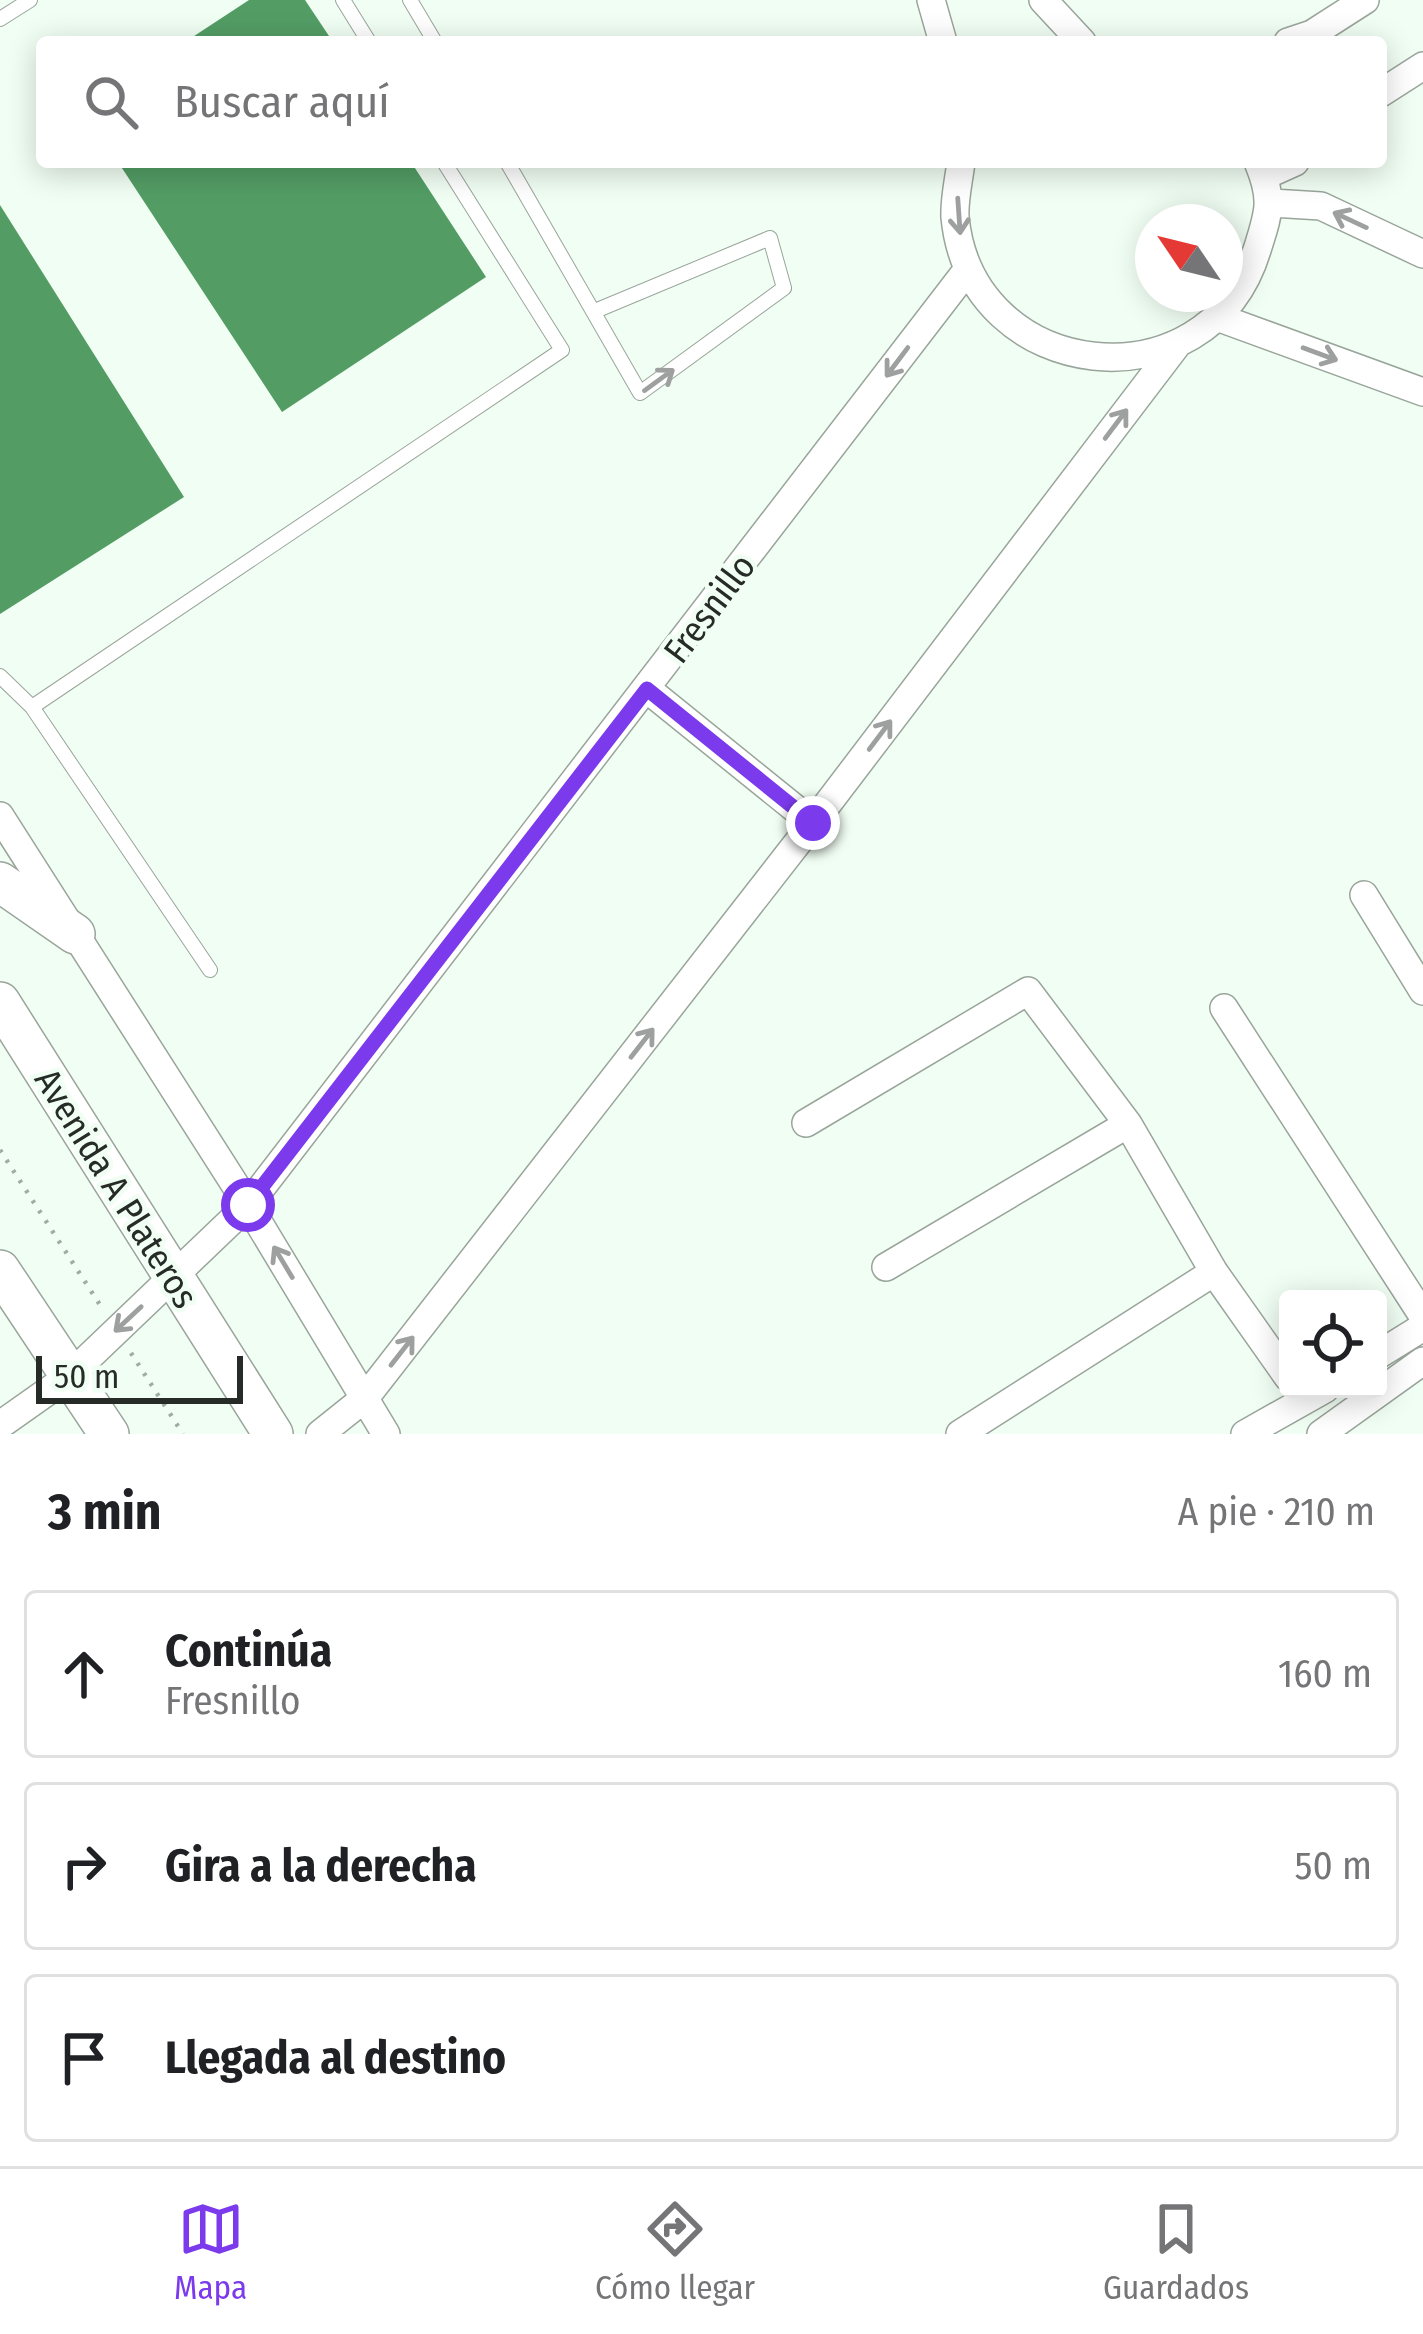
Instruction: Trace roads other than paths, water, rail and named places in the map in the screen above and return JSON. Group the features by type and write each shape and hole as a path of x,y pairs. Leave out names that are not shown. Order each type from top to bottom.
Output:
{"main road":[{"path":"0,882 75,934"},
{"name":"Avenida A Plateros","path":"0,1002 273,1434"},
{"path":"0,1270 109,1434"}],"street":[{"path":"931,0 941,36"},
{"path":"1043,0 1076,36"},
{"path":"1306,36 1365,0"},
{"path":"1387,89 1423,66"},
{"path":"960,168 955,216 968,269 1008,322 1054,350 1107,360 1176,346"},
{"path":"320,1434 365,1397 813,823 1176,346 1217,317 1250,274 1265,180 1423,254"},
{"name":"Fresnillo","path":"0,1425 68,1377 248,1205 968,269"},
{"path":"1217,317 1423,392"},
{"path":"647,689 813,823"},
{"path":"0,816 248,1205 386,1434"},
{"path":"1364,896 1423,991"},
{"path":"806,1123 1028,991 1128,1124 1214,1272 1279,1364"},
{"path":"1224,1008 1423,1316"},
{"path":"886,1267 1128,1124"},
{"path":"960,1434 1214,1272"},
{"path":"1387,1349 1423,1327"},
{"path":"1311,1398 1325,1433 1423,1361"},
{"path":"1245,1434 1301,1398"}],"lane":[{"path":"0,19 31,0"},
{"path":"343,0 365,36"},
{"path":"410,0 431,36"},
{"path":"32,707 562,350 448,168"},
{"path":"511,168 640,393 784,288 778,258 770,238 595,311"},
{"path":"0,676 32,707 210,970"}]}
